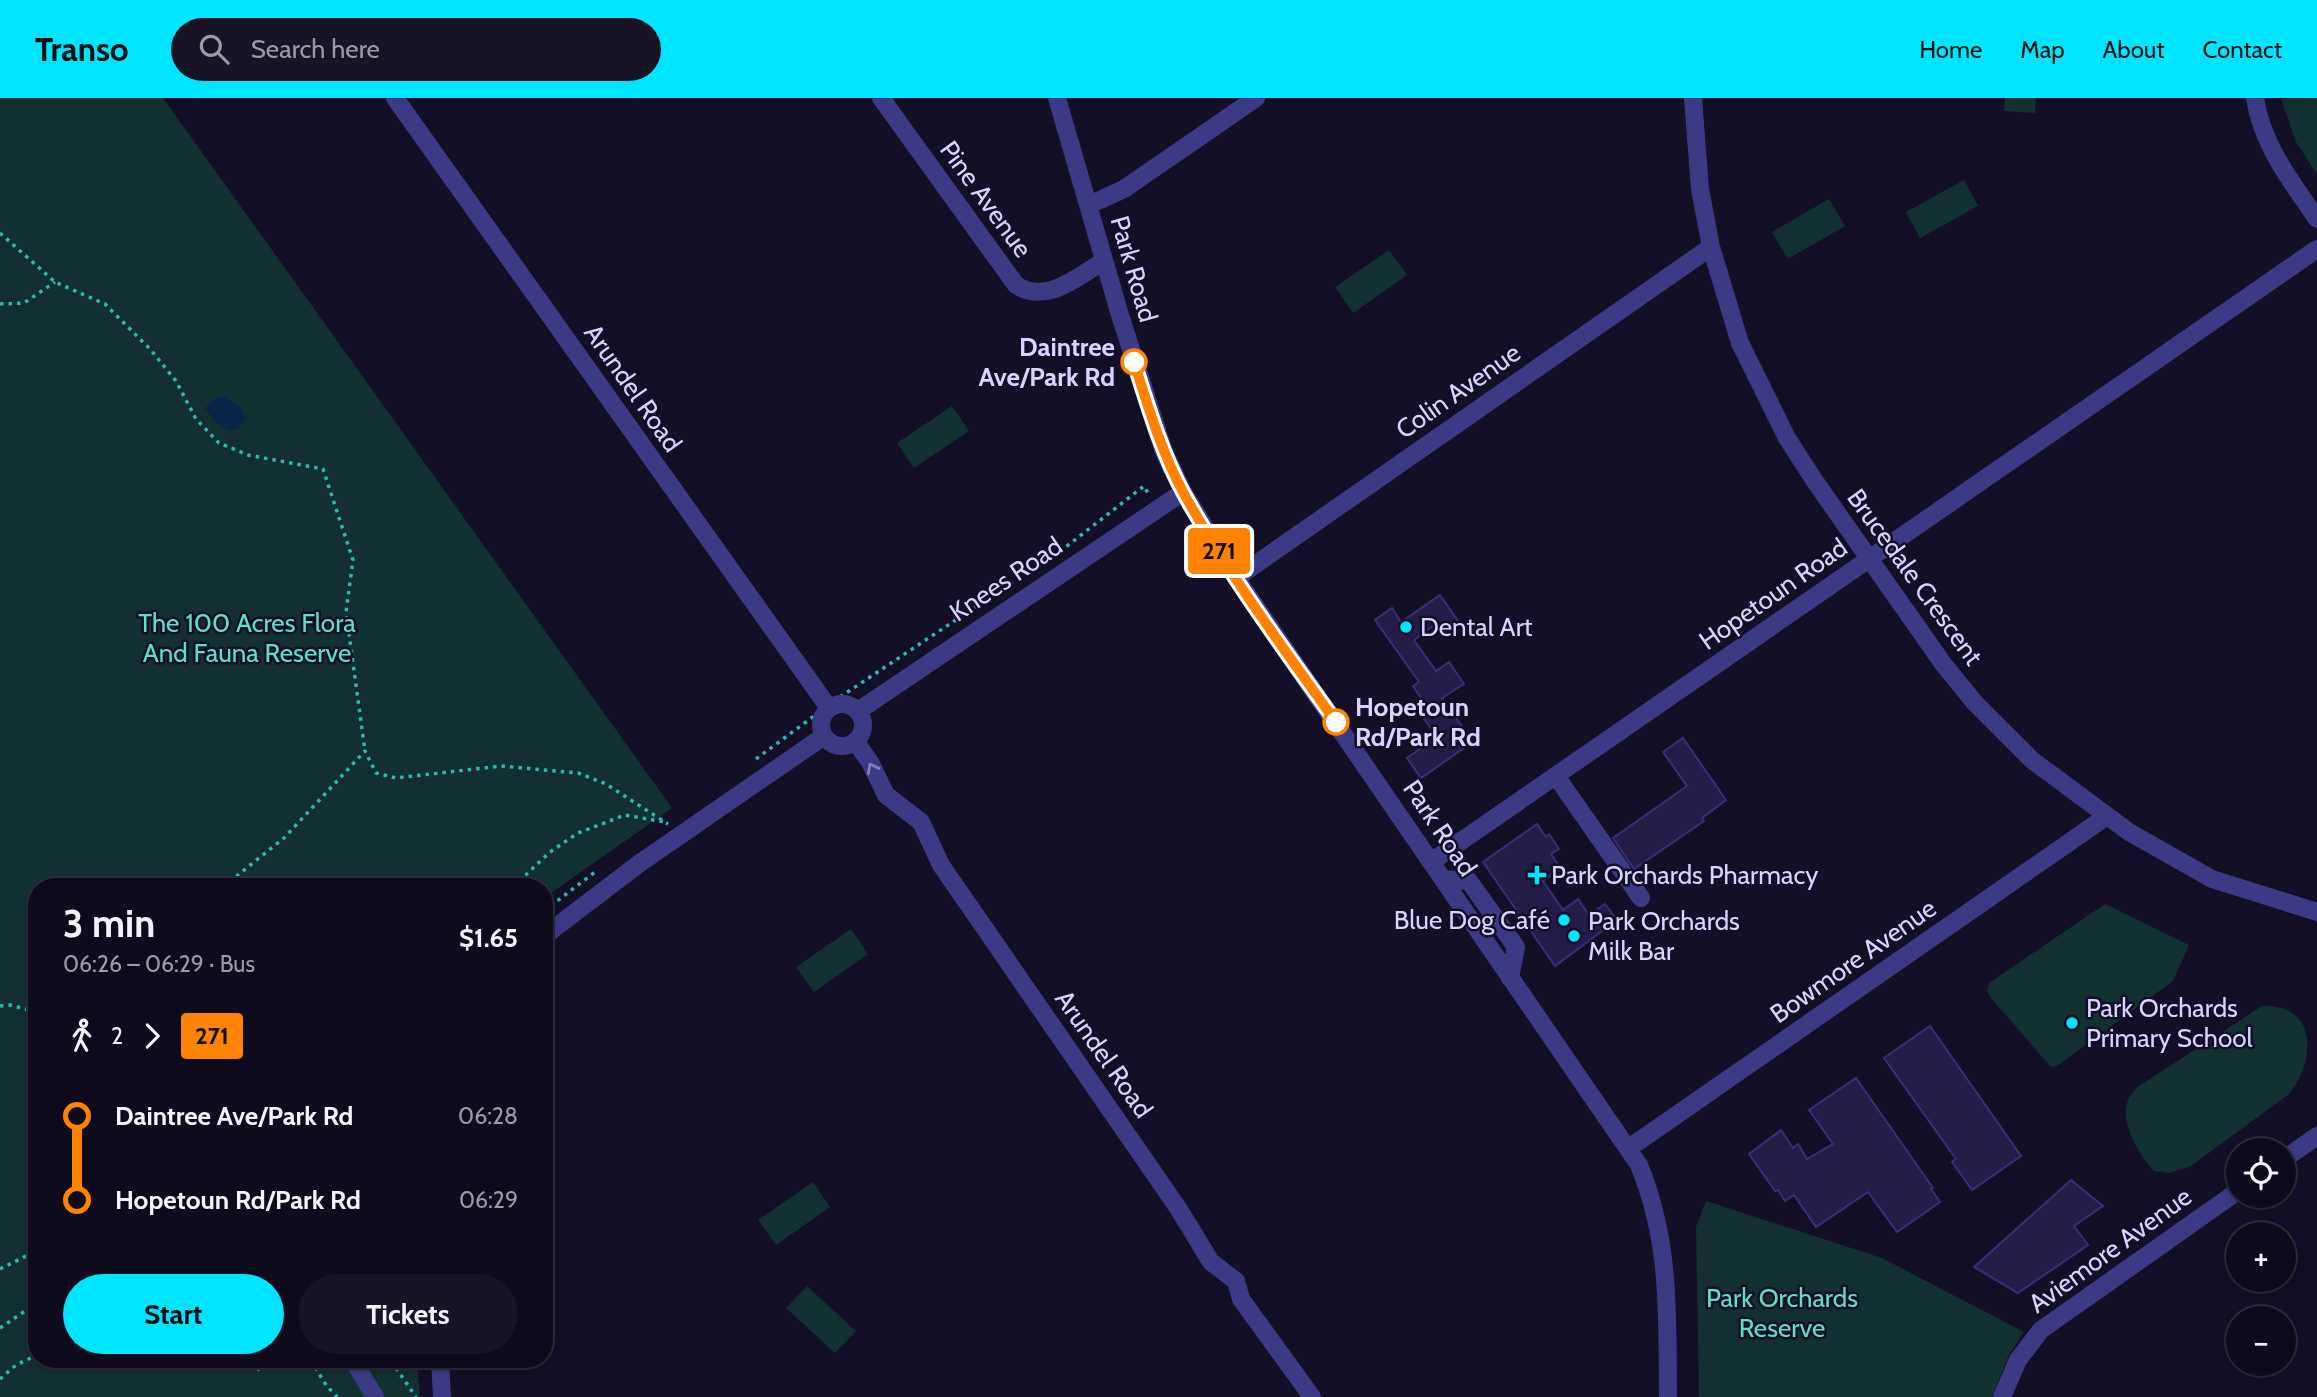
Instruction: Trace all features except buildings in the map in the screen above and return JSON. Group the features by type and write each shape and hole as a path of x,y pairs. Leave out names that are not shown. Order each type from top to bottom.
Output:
{"street":[{"name":"Arundel Road","path":"395,98 829,708"},
{"name":"Pine Avenue","path":"881,98 1016,285 1032,293 1049,291 1104,261"},
{"name":"Park Road","path":"1058,98 1149,410 1183,492 1236,578 1629,1148 1653,1201 1662,1245 1668,1397"},
{"path":"1089,205 1124,189 1256,98"},
{"name":"Brucedale Crescent","path":"1693,98 1700,189 1711,247 1740,343 1763,394 1794,449 1919,633 1975,703 2032,760 2106,816 2171,858 2212,879 2317,912"},
{"path":"2255,98 2266,139 2317,219"},
{"name":"Colin Avenue","path":"1236,578 1711,247"},
{"name":"Hopetoun Road","path":"1431,862 2317,249"},
{"name":"Knees Road","path":"858,710 1183,492"},
{"path":"841,703 858,710 862,716 862,730 855,741 842,746 824,736 821,724 829,708 841,703"},
{"path":"553,928 673,829 824,736"},
{"name":"Arundel Road","path":"855,741 870,762 886,795 921,822 941,865 1155,1173 1211,1262 1236,1280 1241,1298 1312,1397"},
{"path":"1556,776 1641,898"},
{"name":"Bowmore Avenue","path":"1629,1148 2106,816"},
{"path":"2296,1151 2317,1136"},
{"name":"Aviemore Avenue","path":"2002,1397 2018,1360 2041,1330 2226,1199"},
{"path":"357,1368 375,1397"},
{"path":"440,1368 442,1397"}],"path":[{"path":"0,233 55,282 105,304 150,349 176,382 196,419 219,443 248,455 323,469 353,560 346,612 365,751 376,772 396,778 501,766 578,773 606,784 673,829"},
{"path":"0,304 24,303 55,282"},
{"path":"234,878 284,838 365,751"},
{"path":"523,878 550,852 578,833 625,815 673,829"},
{"path":"0,1006 10,1005 28,1010"},
{"path":"0,1269 28,1253"},
{"path":"0,1328 28,1309"},
{"path":"0,1379 16,1365 28,1359"},
{"path":"316,1368 337,1397"},
{"path":"396,1368 416,1397"}],"green space":[{"name":"The 100 Acres Flora And Fauna Reserve","path":"0,98 163,98 672,808 553,892 553,878 28,878 28,1368 418,1368 420,1397 0,1397"},
{"path":"2005,98 2036,98 2035,113 2004,111"},
{"path":"2317,98 2317,174 2296,142 2281,99"},
{"path":"1964,180 1978,206 1920,238 1906,212"},
{"path":"1829,199 1845,226 1788,259 1772,232"},
{"path":"1389,250 1407,275 1353,313 1335,287"},
{"path":"952,406 969,431 914,468 897,443"},
{"path":"2105,904 2189,945 2173,981 2057,1066 2050,1066 1991,998 1987,991 1989,983"},
{"path":"851,929 868,954 814,992 796,967"},
{"path":"2262,1006 2280,1008 2293,1014 2302,1024 2307,1036 2304,1065 2289,1094 2191,1166 2170,1173 2154,1171 2128,1129 2126,1106 2139,1086"},
{"path":"813,1182 830,1207 776,1245 758,1220"},
{"name":"Park Orchards Reserve","path":"1706,1201 1882,1258 2024,1332 2009,1355 1992,1397 1699,1397 1696,1227"},
{"path":"807,1286 856,1331 835,1353 786,1308"}],"water":[{"path":"225,396 240,407 246,419 238,429 230,431 215,422 205,408 213,400"}],"bus line":[{"name":"271","path":"1134,362 1164,452 1183,492 1236,578 1336,722"}],"place":[{"name":"Daintree Ave/Park Rd","path":"1134,362"},
{"name":"Dental Art","path":"1406,627"},
{"name":"Hopetoun Rd/Park Rd","path":"1336,722"},
{"name":"Park Orchards Pharmacy","path":"1537,875"},
{"name":"Blue Dog Café","path":"1564,920"},
{"name":"Park Orchards Milk Bar","path":"1574,936"},
{"name":"Park Orchards Primary School","path":"2072,1023"}]}
